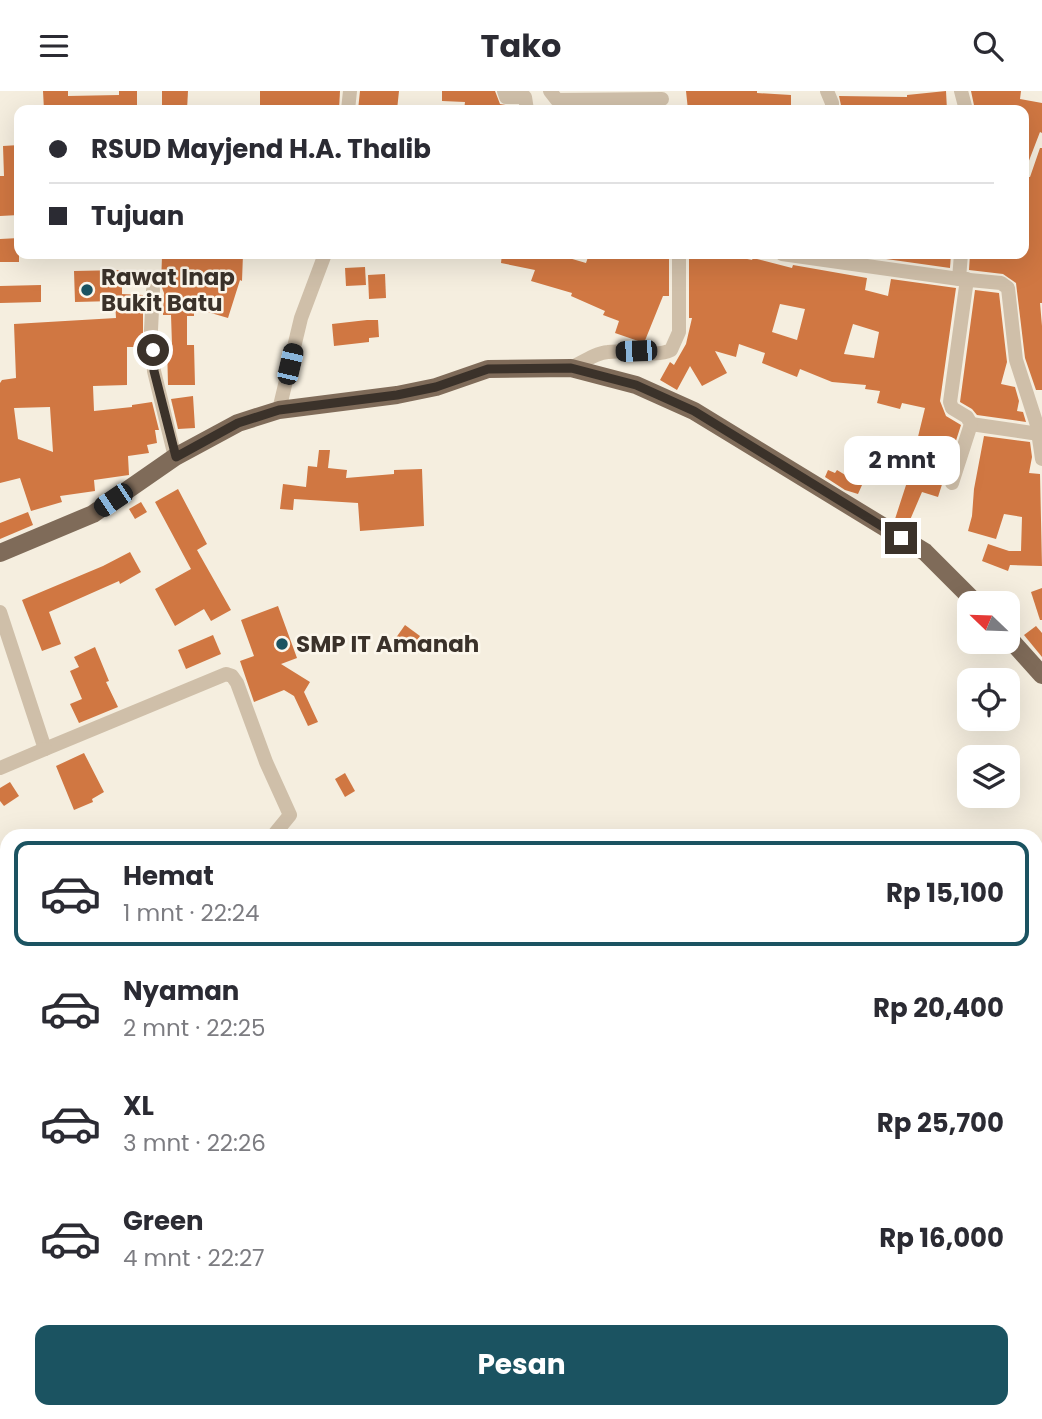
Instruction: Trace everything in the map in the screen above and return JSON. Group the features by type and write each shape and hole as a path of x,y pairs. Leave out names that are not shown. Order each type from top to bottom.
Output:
{"main road":[{"path":"0,554 93,514 176,457 238,423 279,410 397,395 436,387 488,369 571,368 636,385 694,411 925,552 964,591"},
{"path":"1020,650 1042,675"}],"street":[{"path":"504,91 506,97 525,97 526,105"},
{"path":"550,91 557,100 662,100"},
{"path":"279,410 301,318 323,259"},
{"path":"571,368 608,352 659,353 671,350 679,332 679,259"},
{"path":"839,259 1001,283 1008,288 1016,360 1039,435 1042,459"},
{"path":"952,483 971,424 967,417 952,408 950,402 963,279 961,259"},
{"path":"153,290 151,330 154,371 176,457"},
{"path":"971,424 1039,435"},
{"path":"0,613 45,749"},
{"path":"0,768 226,674 232,676 237,683 290,815 279,829"}],"building":[{"path":"43,91 68,91 68,96 119,95 119,91 137,91 137,105 44,105"},
{"path":"162,91 188,91 187,105 162,105"},
{"path":"260,91 340,91 339,105 260,105"},
{"path":"360,91 399,91 398,105 359,105"},
{"path":"442,91 495,91 500,104 506,105 465,105 465,102 442,101"},
{"path":"686,91 757,91 791,95 791,105 687,105"},
{"path":"946,91 947,105 841,105 839,96 907,97"},
{"path":"971,91 1021,91 1020,99 1042,103 1042,133 1040,132 1029,161 1029,105 974,105"},
{"path":"14,145 14,215 0,216 0,176 4,176 3,146"},
{"path":"1042,148 1042,390 1036,390 1025,358 1016,283 1003,274 969,270 970,259 1029,259 1030,177"},
{"path":"14,238 14,259 19,259 19,262 0,262 0,239"},
{"path":"162,259 243,259 242,281 240,280 228,318 194,308 194,316 187,316 187,345 194,345 195,385 168,385 167,345 172,345 171,315 163,315 164,293 161,285"},
{"path":"501,259 572,259 586,263 587,259 669,259 669,296 663,296 644,343 615,333 619,321 603,315 605,311 571,296 572,293 531,281 535,270 501,263"},
{"path":"689,259 757,259 792,268 793,265 867,278 865,290 888,296 891,279 956,288 940,401 946,416 961,425 938,497 922,492 907,527 895,519 925,408 902,403 900,409 877,403 880,391 865,389 866,385 832,382 800,369 797,377 762,363 765,353 739,344 736,357 715,351 727,373 702,386 690,366 677,390 660,380 670,362 674,365 686,344 692,318 689,318","holes":["780,304 805,309 797,340 772,332","853,324 879,332 874,358 844,354"]},
{"path":"886,259 951,259 950,268"},
{"path":"365,267 366,285 346,286 345,268"},
{"path":"122,270 122,294 143,295 143,347 127,347 127,385 93,386 94,411 152,402 159,430 155,430 157,443 147,445 149,453 128,456 129,475 94,480 95,491 60,496 62,502 31,511 20,478 0,483 0,383 2,380 16,378 14,324 116,318 115,301 75,302 74,271","holes":["50,407 53,452 18,439 14,408"]},
{"path":"385,274 386,298 369,299 368,275"},
{"path":"41,285 41,302 0,303 0,286"},
{"path":"975,290 999,293 1007,362 1001,384 1015,387 1019,401 1017,411 1023,412 1026,422 977,415 960,402"},
{"path":"378,320 379,337 369,338 369,342 334,346 332,324"},
{"path":"193,396 195,428 178,429 171,399"},
{"path":"984,436 1030,442 1032,457 1029,473 1040,474 1042,566 1010,565 1008,571 982,561 988,544 1009,551 1021,551 1022,517 1004,514 996,539 968,531"},
{"path":"319,450 330,450 328,468 347,470 346,478 394,474 394,470 422,469 424,526 360,531 358,503 294,499 293,510 280,509 283,484 306,487 308,466 317,467"},
{"path":"828,470 835,473 837,470 862,485 858,494 845,490 825,477"},
{"path":"178,489 207,544 197,550 231,610 211,621 204,609 175,626 155,589 191,569 155,502"},
{"path":"141,502 147,512 135,519 129,509"},
{"path":"28,512 33,525 0,539 0,523"},
{"path":"130,552 141,572 120,584 119,581 49,612 61,644 42,651 22,600"},
{"path":"1042,588 1042,620 1040,620 1031,592"},
{"path":"278,606 297,658 281,664 310,682 304,692 318,722 308,726 294,696 284,690 254,702 240,661 254,656 241,620"},
{"path":"405,625 420,636 409,653 393,642"},
{"path":"1036,626 1042,633 1042,657 1024,635"},
{"path":"213,635 221,654 186,669 178,650"},
{"path":"95,647 109,681 106,682 118,707 79,723 70,704 82,699 70,671 79,667 74,657"},
{"path":"84,753 104,792 92,799 93,802 74,810 56,766"},
{"path":"345,773 355,791 345,797 335,779"},
{"path":"10,782 19,796 4,806 0,801 0,788"}],"place":[{"name":"Rawat Inap Bukit Batu","path":"87,290"},
{"name":"SMP IT Amanah","path":"282,644"}],"route":[{"path":"153,350 154,371 176,457 238,423 279,410 397,395 436,387 488,369 571,368 636,385 694,411 901,538"}]}
